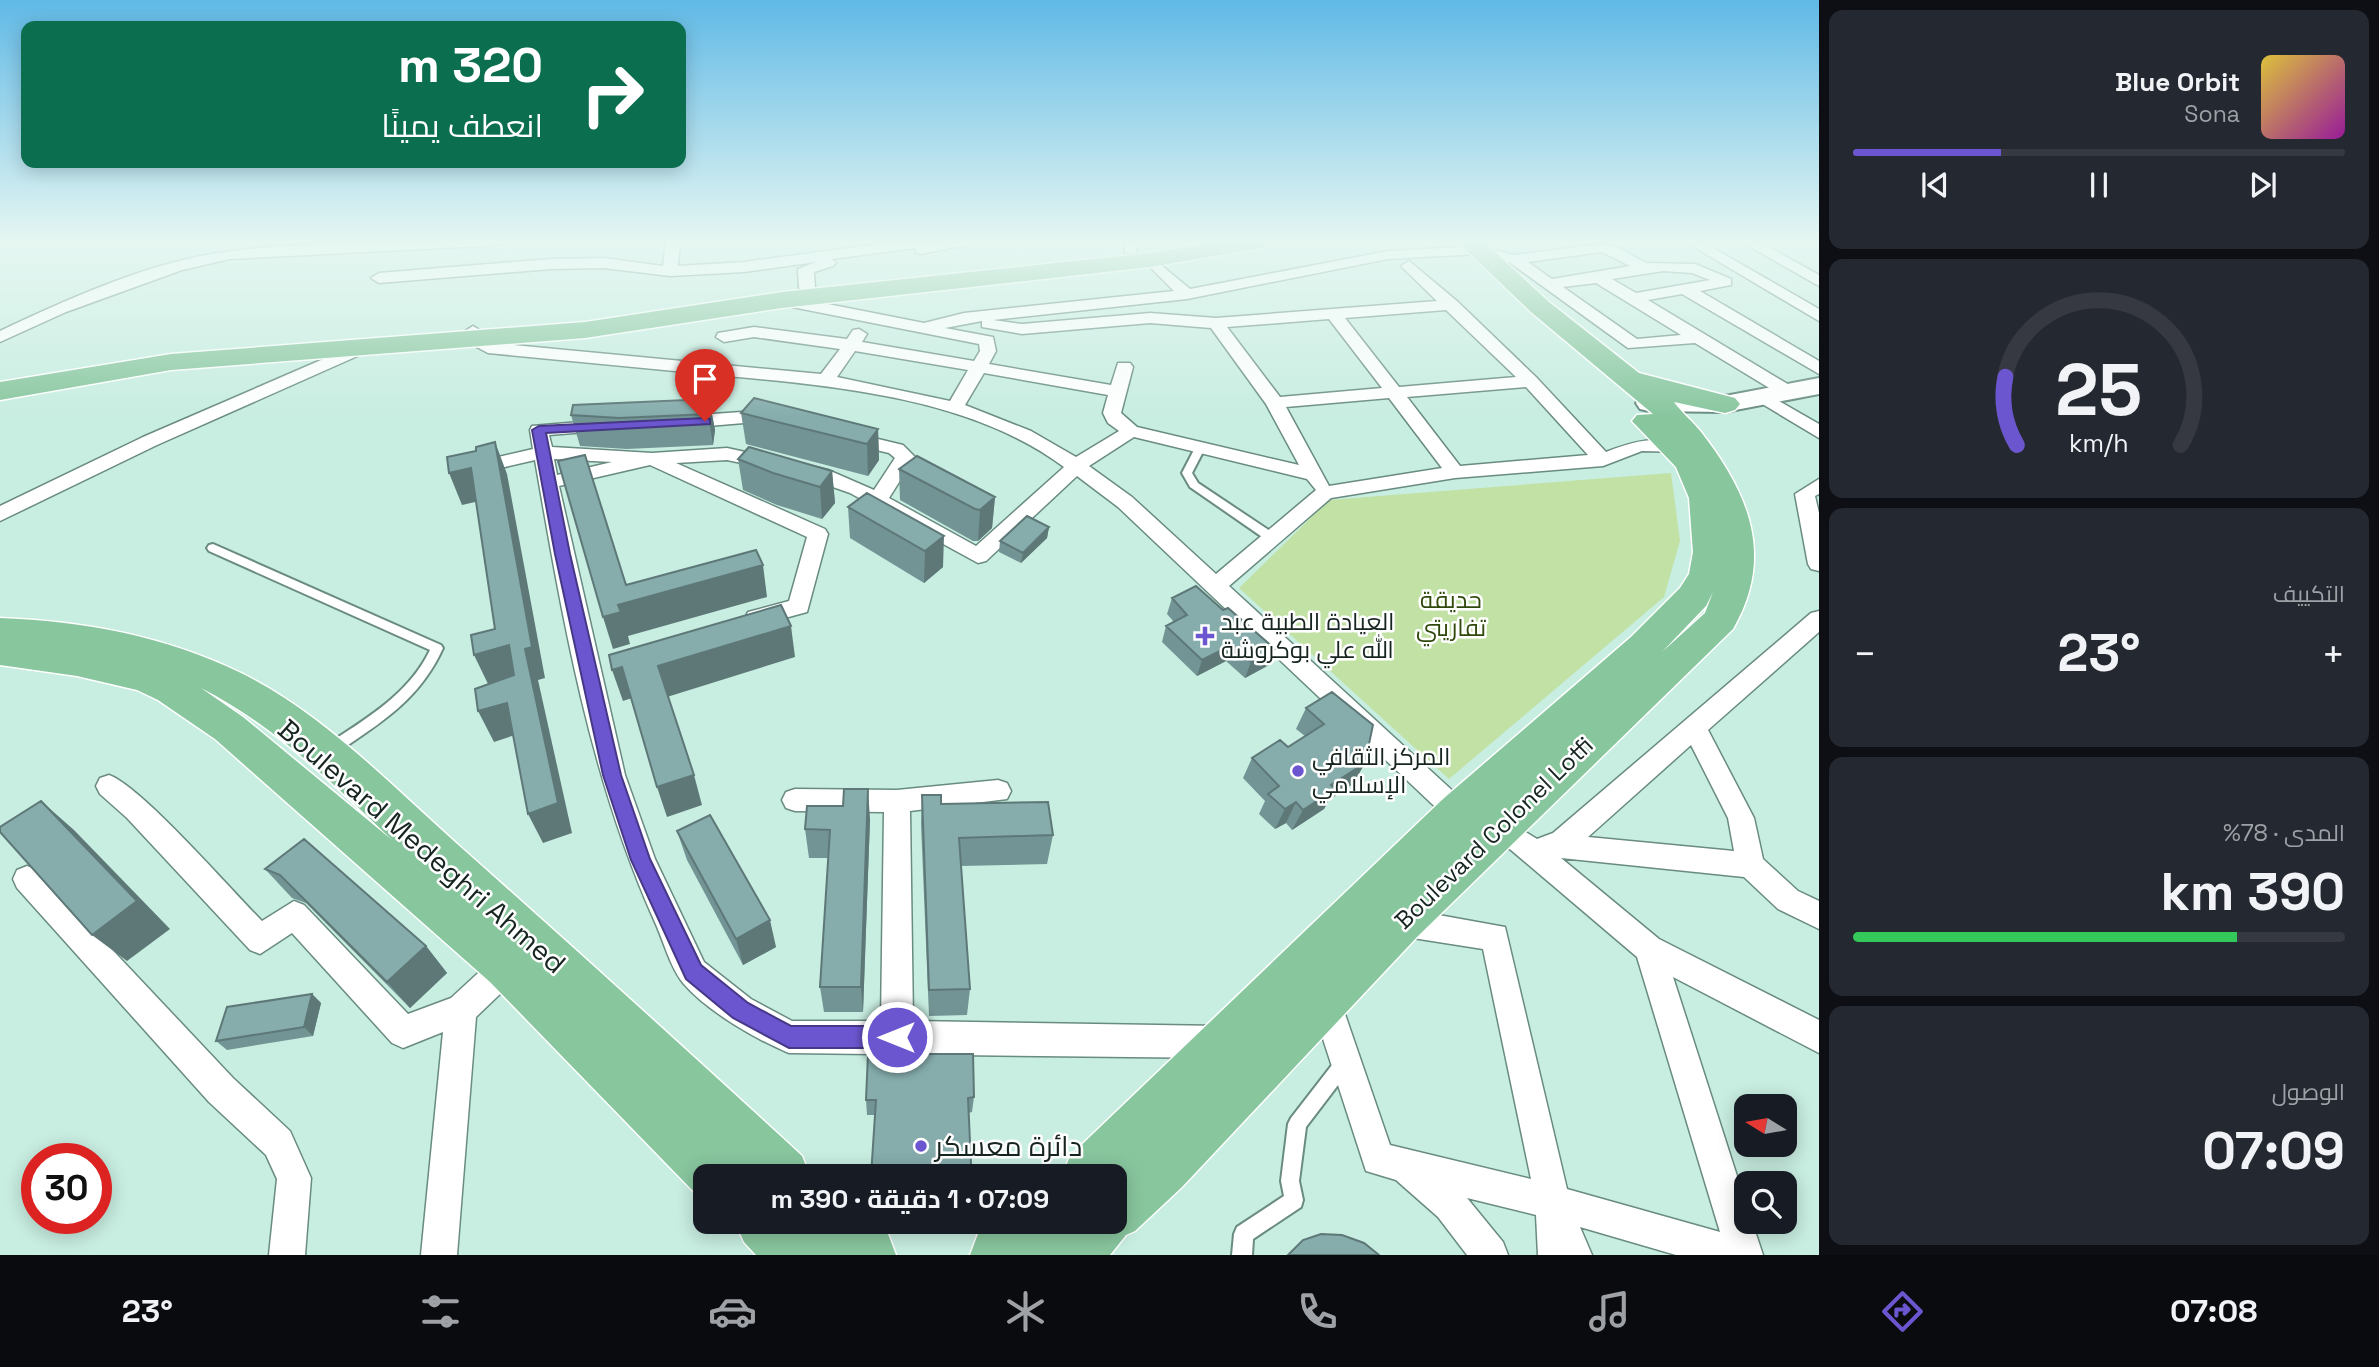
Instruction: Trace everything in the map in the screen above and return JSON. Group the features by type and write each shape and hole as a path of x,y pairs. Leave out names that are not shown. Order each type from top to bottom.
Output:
{"main road":[{"path":"0,391 171,362 473,336 727,300"},
{"path":"0,382 172,350 585,330 785,300"},
{"name":"Boulevard Colonel Lotfi","path":"1127,1200 1400,922 1510,835 1720,620 1732,595 1738,575 1739,543 1734,515 1711,466 1511,300"},
{"name":"Boulevard Colonel Lotfi","path":"1102,1164 1458,812 1644,647 1693,597 1706,574 1710,525 1697,475 1615,367 1532,300"},
{"path":"1615,367 1666,390 1725,404"},
{"name":"Boulevard Medeghri Ahmed","path":"0,632 69,635 107,641 171,659 231,686 326,753 521,954 707,1164"},
{"name":"Boulevard Medeghri Ahmed","path":"0,655 78,662 117,669 172,689 229,729 521,954 768,1164"},
{"path":"775,1234 795,1255"},
{"path":"843,1234 867,1255"},
{"path":"999,1255 1026,1234"},
{"path":"1067,1255 1090,1234"}],"street":[{"path":"0,337 86,300"},
{"path":"782,300 929,327 986,341 988,351 956,407"},
{"path":"929,327 964,318 1128,300"},
{"path":"1446,300 1530,382 1603,460"},
{"path":"1570,300 1634,344 1644,346 1691,339 1693,335"},
{"path":"1636,300 1693,335 1720,348 1819,432"},
{"path":"1703,300 1772,338 1819,369"},
{"path":"1790,300 1819,317"},
{"path":"964,318 1022,329 1139,318 1216,323 1452,305"},
{"path":"1333,313 1455,472"},
{"path":"826,380 870,318"},
{"path":"1216,323 1275,403 1320,484"},
{"path":"724,337 754,332 851,345 1117,391"},
{"path":"473,336 488,348 826,380 956,407 1024,435 1055,451 1125,502 1458,812"},
{"path":"1720,348 1772,338"},
{"path":"0,514 150,441 365,346"},
{"path":"1124,367 1112,413 1114,419 1131,431 1200,446 1320,484 1603,460 1655,419 1695,414 1725,404 1819,386"},
{"path":"1275,403 1530,382"},
{"path":"663,424 756,416 794,425"},
{"path":"727,454 733,420"},
{"path":"622,425 539,430 550,483 601,663 612,775 641,860 694,972 740,1010 789,1037 1224,1042"},
{"path":"465,471 543,452 652,459 727,454 821,474 978,556 1076,466 1131,431"},
{"path":"832,434 896,449 905,457 877,502"},
{"path":"550,483 652,459 728,496 818,534 799,607 737,623"},
{"path":"1216,586 1272,538 1320,484"},
{"path":"1818,555 1805,494 1819,485"},
{"path":"1558,846 1694,726 1747,685 1819,619"},
{"path":"1694,726 1741,818 1751,865 1788,900 1819,916"},
{"path":"109,786 136,810 260,940 294,914 403,1032 461,1010 521,954"},
{"path":"795,800 897,801 998,791"},
{"path":"897,801 897,1037"},
{"path":"1510,835 1558,846 1751,865"},
{"path":"1510,835 1649,949 1819,1037"},
{"path":"27,879 220,1090 278,1143 294,1178 288,1255"},
{"path":"1400,922 1495,937 1553,1202 1556,1255"},
{"path":"1649,949 1745,1255"},
{"path":"1325,999 1378,1159 1553,1202 1740,1255"},
{"path":"439,1255 461,1010"},
{"path":"1405,1166 1450,1205 1490,1255"},
{"path":"1553,1202 1574,1255"}],"lane":[{"path":"1200,446 1187,473 1194,485 1272,538"},
{"path":"214,548 437,648 430,667 390,708 326,753"},
{"path":"1242,1255 1244,1234 1294,1200 1290,1181 1297,1124 1345,1061"}],"green space":[{"name":"حديقة تفاريتي","path":"1671,473 1680,541 1664,597 1449,779 1239,588 1329,500"}],"building":[{"path":"754,398 878,429 867,444 741,413"},
{"path":"709,399 708,414 619,418 571,415 573,405"},
{"path":"495,442 532,647 525,649 558,803 528,814 507,703 478,711 475,689 514,675 509,645 474,655 471,635 495,629 471,468 449,473 447,457 476,451 476,447"},
{"path":"749,447 832,471 820,487 738,459"},
{"path":"585,455 626,585 756,550 763,565 618,605 621,612 603,617 558,461"},
{"path":"917,456 995,497 980,510 975,509 899,469"},
{"path":"867,493 944,536 925,551 848,507"},
{"path":"1027,516 1049,527 1023,553 1000,541"},
{"path":"1196,586 1223,610 1228,608 1275,649 1251,662 1232,645 1202,660 1166,626 1187,615 1172,598"},
{"path":"781,605 791,626 658,666 694,775 657,787 622,667 612,670 609,655"},
{"name":"المركز الثقافي الإسلامي","path":"1332,692 1373,725 1365,763 1331,785 1335,789 1303,810 1296,802 1285,809 1268,794 1279,786 1252,758 1280,740 1288,747 1324,724 1306,708"},
{"path":"844,789 868,789 861,987 820,987 830,830 805,829 807,806 843,806"},
{"path":"922,795 941,795 941,804 1048,802 1053,835 959,838 970,989 929,990"},
{"path":"41,801 137,901 92,935 0,832 0,827"},
{"path":"710,815 770,920 736,939 677,831"},
{"path":"304,839 426,946 387,982 280,875 265,869"},
{"path":"312,994 304,1027 216,1041 227,1007"},
{"name":"دائرة معسكر","path":"868,1054 973,1054 974,1097 968,1098 971,1164 872,1164 876,1100 866,1100"},
{"path":"1321,1234 1342,1235 1364,1243 1379,1255 1288,1255 1303,1240"}],"place":[{"name":"العيادة الطبية عبد الله علي بوكروشة","path":"1205,636"},
{"name":"المركز الثقافي الإسلامي","path":"1298,771"},
{"name":"دائرة معسكر","path":"921,1146"}],"route":[{"path":"705,421 539,430 562,554 612,775 641,860 694,972 740,1010 789,1037 897,1037"}]}
